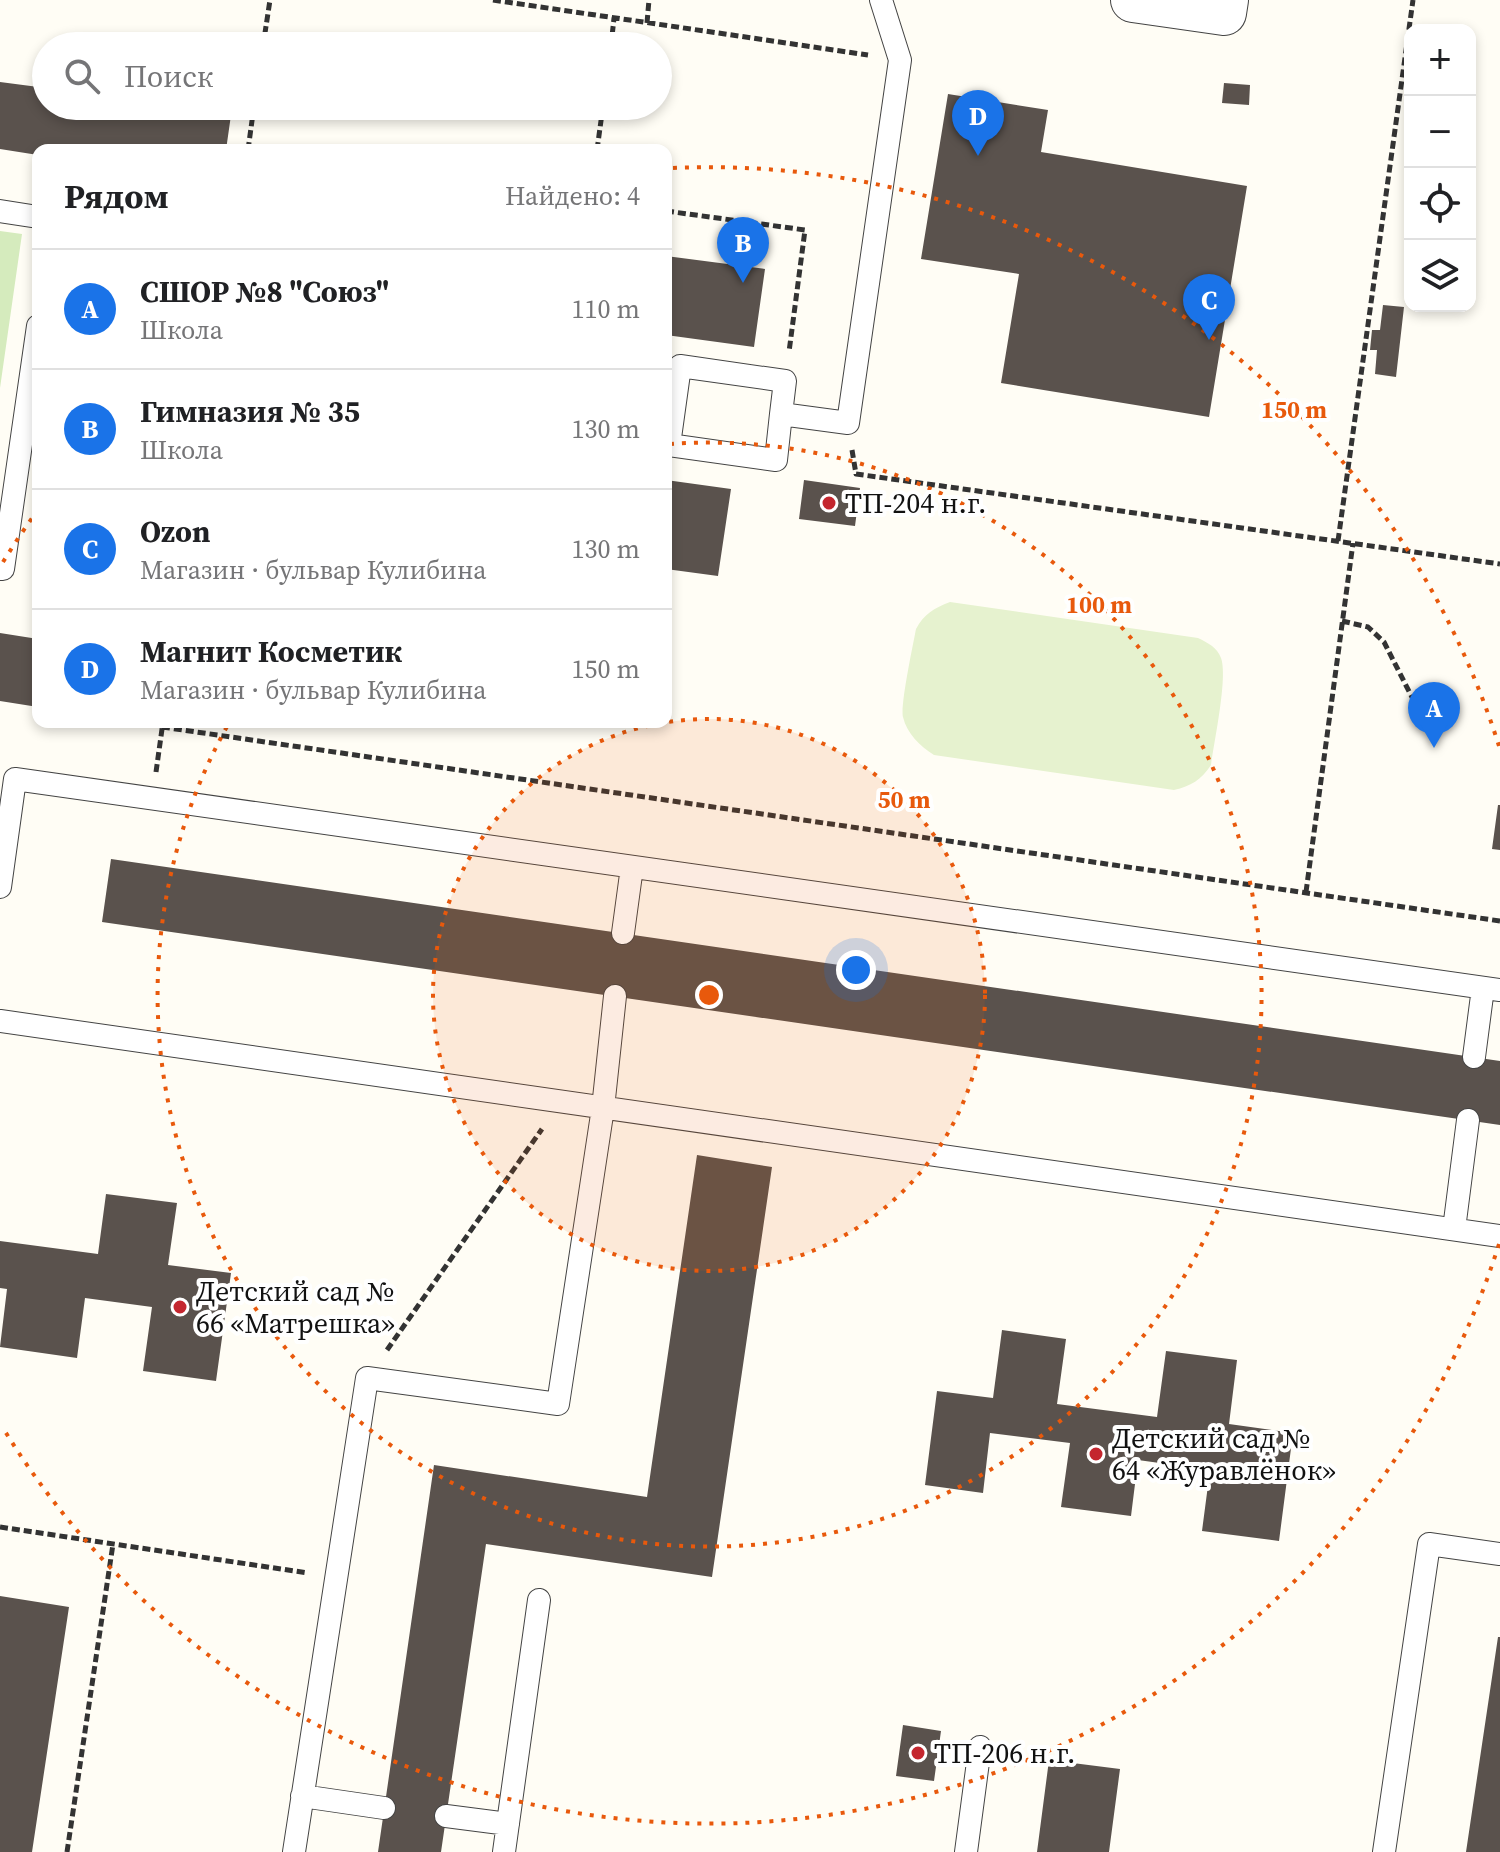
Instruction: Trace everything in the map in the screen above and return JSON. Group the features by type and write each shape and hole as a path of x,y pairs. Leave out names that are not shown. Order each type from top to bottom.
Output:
{"street":[{"path":"1133,0 1224,13 1226,0"}],"lane":[{"path":"781,414 848,423 900,60 881,0"},
{"path":"0,211 32,216"},
{"path":"672,423 680,366 785,381 776,460 672,445"},
{"path":"0,569 3,569 32,368"},
{"path":"0,887 15,779 1491,989 1474,1057"},
{"path":"623,933 632,867"},
{"path":"294,1852 367,1378 558,1404 603,1108 615,996"},
{"path":"0,1021 1500,1236"},
{"path":"1454,1229 1468,1120"},
{"path":"1384,1852 1429,1544 1500,1554"},
{"path":"504,1852 539,1600"},
{"path":"966,1852 980,1747"},
{"path":"302,1796 384,1808"},
{"path":"446,1816 508,1824"}],"path":[{"path":"265,32 270,0"},
{"path":"493,0 900,60"},
{"path":"647,23 649,0"},
{"path":"1338,541 1413,0"},
{"path":"612,32 614,18"},
{"path":"249,144 252,120"},
{"path":"598,144 601,120"},
{"path":"672,212 805,230 785,381"},
{"path":"848,423 856,474 1500,564"},
{"path":"1306,892 1353,543"},
{"path":"1342,621 1368,627 1384,642 1419,711"},
{"path":"152,798 162,728"},
{"path":"190,728 1500,921"},
{"path":"367,1378 561,1102"},
{"path":"0,1527 336,1577"},
{"path":"67,1852 113,1544"}],"green space":[{"path":"0,231 22,234 0,388"},
{"path":"950,602 1198,638 1209,644 1219,654 1223,667 1211,765 1195,782 1174,790 934,755 919,744 908,729 903,717 903,701 916,629 930,612"}],"building":[{"path":"0,82 32,86 32,120 230,120 227,144 32,144 32,154 0,149"},
{"path":"1224,83 1250,85 1249,105 1222,103"},
{"path":"948,94 1048,110 1041,152 1247,186 1209,417 1001,383 1019,274 921,259"},
{"path":"672,257 765,269 754,347 672,336"},
{"path":"1383,305 1404,307 1396,377 1375,374 1377,350 1370,350 1372,330 1380,330"},
{"name":"ТП-204 н.г.","path":"804,480 860,488 855,526 799,519"},
{"path":"672,481 731,489 718,576 672,570"},
{"path":"0,633 32,638 32,706 0,701"},
{"path":"1500,805 1500,850 1492,849"},
{"path":"111,859 1500,1061 1500,1125 102,922"},
{"path":"697,1155 772,1167 712,1577 486,1544 441,1852 378,1852 434,1465 647,1497"},
{"path":"106,1194 177,1203 168,1265 231,1273 216,1381 143,1371 152,1307 85,1298 77,1358 0,1347 7,1289 0,1288 0,1241 98,1254"},
{"path":"1002,1330 1066,1339 1057,1404 1157,1417 1166,1351 1237,1360 1229,1424 1293,1433 1279,1541 1202,1531 1210,1470 1138,1460 1131,1516 1061,1507 1070,1443 990,1433 983,1493 925,1485 937,1391 993,1398"},
{"path":"0,1596 69,1607 32,1852 0,1852"},
{"path":"1498,1637 1500,1852 1466,1852"},
{"name":"ТП-206 н.г.","path":"903,1725 941,1731 934,1781 896,1776"},
{"path":"1049,1760 1120,1769 1109,1852 1037,1852"}],"place":[{"name":"Магнит Косметик","path":"978,156"},
{"name":"Гимназия № 35","path":"743,283"},
{"name":"Ozon","path":"1209,340"},
{"name":"ТП-204 н.г.","path":"829,503"},
{"name":"СШОР №8 \"Союз\"","path":"1434,748"},
{"name":"Детский сад № 66 «Матрешка»","path":"180,1307"},
{"name":"Детский сад № 64 «Журавлёнок»","path":"1096,1454"},
{"name":"ТП-206 н.г.","path":"918,1753"}]}
